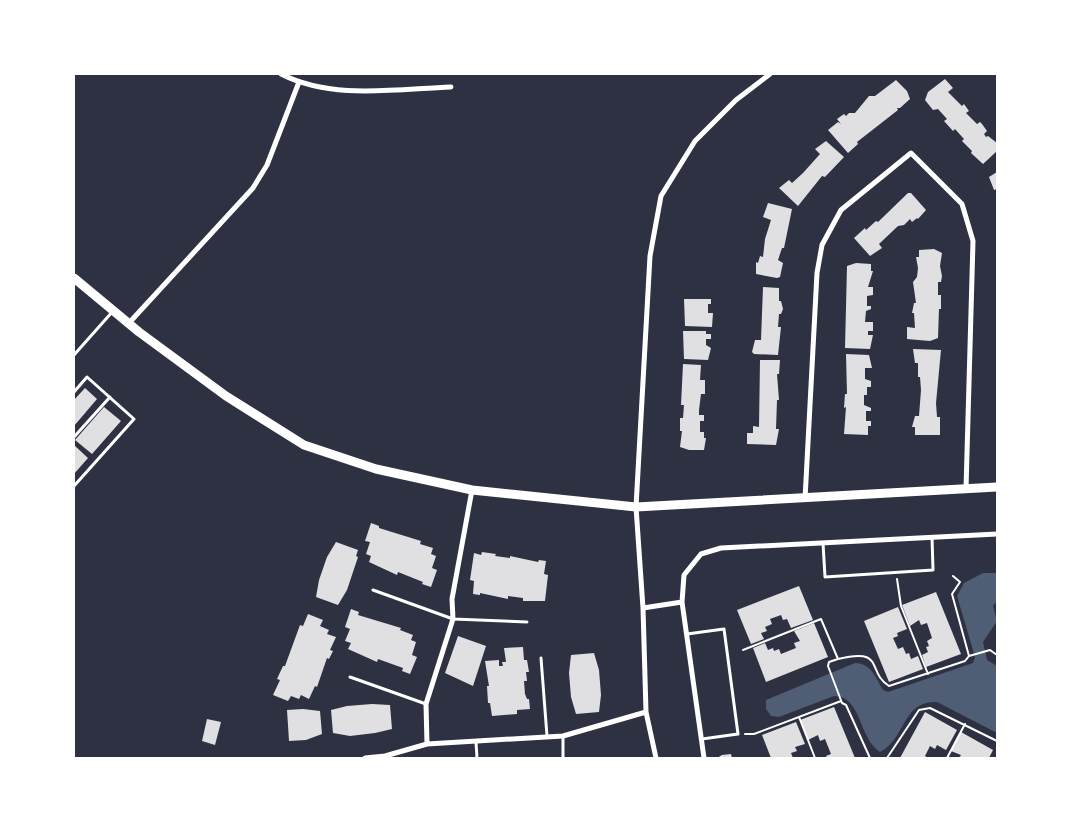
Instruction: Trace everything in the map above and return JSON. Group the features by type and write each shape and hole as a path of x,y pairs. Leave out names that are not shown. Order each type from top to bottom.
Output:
{"main road":[{"path":"74,278 129,323 226,396 304,445 376,469 472,490 636,508 997,487"}],"street":[{"path":"281,74 298,82 340,90 451,87"},
{"path":"656,758 646,712 643,608 636,508 650,256 661,196 695,141 736,100 770,74"},
{"path":"129,323 253,188 267,165 298,82"},
{"path":"804,499 816,273 822,245 841,210 911,153 962,204 973,241 966,489"},
{"path":"427,744 426,704 452,619 452,599 472,490"},
{"path":"704,758 682,602 684,575 701,554 721,548 997,534"},
{"path":"643,608 682,602"},
{"path":"365,758 385,757 427,744 563,736 646,712"}],"lane":[{"path":"74,355 113,310"},
{"path":"74,392 87,377 134,419 74,486"},
{"path":"74,437 110,397"},
{"path":"823,542 826,577 933,570 932,537"},
{"path":"373,590 452,619 527,622"},
{"path":"686,634 724,629 738,734 702,739"},
{"path":"541,658 548,736"},
{"path":"350,677 426,704"},
{"path":"563,736 563,758"},
{"path":"476,741 477,758"}],"path":[{"path":"897,572 901,606 928,674"},
{"path":"953,576 960,582 952,594 969,656"},
{"path":"743,650 822,619 838,659"},
{"path":"869,758 841,701 828,666 829,662 856,654 867,657 875,664 885,683 890,686 965,661 969,656 990,650 997,655"},
{"path":"738,734 754,734 841,701"},
{"path":"887,758 924,707 965,724 997,741"},
{"path":"799,717 815,758"},
{"path":"947,758 965,724"}],"water":[{"path":"983,573 997,573 997,601 993,606 997,621 983,642 987,660 997,666 997,733 937,702 926,703 917,707 910,714 895,738 880,752 867,737 855,710 843,698 834,696 779,717 771,716 766,709 766,700 855,663 869,668 883,690 888,692 973,663 975,657 957,596 964,583"}],"building":[{"path":"945,79 953,88 948,92 962,106 964,104 969,111 966,113 977,124 980,122 982,124 987,131 984,134 986,137 988,136 997,143 997,151 983,164 971,153 972,151 962,141 964,139 955,129 953,131 944,121 947,119 938,109 933,110 925,100 928,92"},
{"path":"896,80 907,91 910,99 857,142 858,144 848,153 828,130 838,122 841,124 837,119 844,114 846,116 849,113 855,113 869,96 875,96"},
{"path":"826,141 844,157 825,177 822,176 798,206 779,188 789,180 792,183 803,173 820,154 815,149"},
{"path":"997,172 997,189 994,190 989,177"},
{"path":"908,193 911,193 926,210 918,219 912,222 910,219 904,225 898,226 879,244 882,248 870,256 854,238 865,228 866,230 876,221 878,222"},
{"path":"768,203 792,209 784,248 782,248 778,260 783,263 780,277 777,278 756,274 756,262 758,263 760,256 763,257 765,239 771,220 763,217"},
{"path":"934,249 942,253 940,266 942,276 941,282 938,282 938,295 941,295 941,309 939,309 938,338 930,341 907,339 907,327 915,328 914,313 912,313 914,303 916,303 913,282 917,277 916,257 919,257 919,250"},
{"path":"856,263 871,264 871,271 873,271 868,287 873,287 873,295 867,296 867,306 871,306 871,309 866,311 865,322 873,322 873,331 868,331 868,335 873,335 870,349 845,348 847,266"},
{"path":"763,287 779,288 779,301 781,301 783,309 781,314 779,314 778,327 781,327 778,355 754,354 752,352 755,340 761,340"},
{"path":"684,299 711,299 711,304 708,304 708,313 713,313 712,327 685,326"},
{"path":"683,331 706,331 706,334 711,334 711,339 706,339 706,345 711,348 708,360 684,359"},
{"path":"913,349 941,350 936,403 937,417 940,417 940,435 915,435 915,427 912,427 915,416 919,416 921,390 920,377 918,377 918,363 915,363"},
{"path":"846,354 869,355 872,368 865,368 865,379 871,381 871,387 867,387 867,395 864,395 864,405 871,408 871,411 866,411 866,421 871,421 871,426 868,426 868,435 844,434 845,394 847,394"},
{"path":"760,360 780,360 779,374 777,374 779,400 777,400 776,429 779,429 776,445 747,444 747,433 753,433 753,426 759,427"},
{"path":"683,364 701,365 700,380 705,380 705,394 701,394 699,410 699,415 704,415 704,421 700,421 700,432 704,432 704,438 706,438 704,450 689,450 680,447 682,431 680,431 680,418 683,418 684,405 681,405"},
{"path":"85,388 97,399 74,426 74,400"},
{"path":"104,407 121,421 92,454 75,440"},
{"path":"74,445 88,458 74,474"},
{"path":"371,523 379,526 379,528 421,541 420,544 433,548 431,554 436,556 432,568 437,570 431,587 422,584 423,582 398,572 397,575 369,562 371,556 366,554 370,542 365,541"},
{"path":"336,542 358,550 356,556 358,557 347,590 338,605 316,597 319,580 327,557"},
{"path":"482,552 496,554 495,556 510,558 510,556 538,562 539,560 546,561 544,574 548,575 545,601 523,601 523,598 508,596 508,599 480,593 480,595 473,594 474,581 470,580 474,553 481,555"},
{"path":"799,586 813,620 791,628 787,619 783,620 781,615 770,619 772,624 765,627 767,631 761,633 764,639 751,644 737,610"},
{"path":"936,592 961,654 926,667 922,655 928,652 926,647 929,646 927,641 932,638 927,623 921,625 919,620 910,626 902,605"},
{"path":"898,607 907,629 897,633 898,636 893,638 898,649 903,647 906,654 909,653 911,659 918,656 923,669 889,682 864,621"},
{"path":"351,609 359,612 358,615 401,628 400,630 413,635 411,640 416,642 412,655 417,657 410,674 402,671 403,668 378,659 377,662 348,649 351,643 345,641 350,629 345,627"},
{"path":"308,614 323,620 320,626 329,630 327,634 336,637 330,650 333,651 329,659 327,658 317,687 315,686 309,699 301,695 299,699 291,696 288,701 273,695 280,680 277,679 283,666 285,666 300,625 303,626"},
{"path":"814,623 828,657 766,682 753,648 765,643 768,650 773,648 774,651 779,649 781,654 796,648 794,643 800,641 794,631"},
{"path":"458,636 486,646 473,686 445,673"},
{"path":"523,647 524,660 527,660 529,672 526,672 527,681 524,681 525,694 527,699 529,699 530,709 517,710 517,714 492,716 490,703 488,703 487,686 489,686 485,661 499,660 499,666 503,666 502,662 506,662 504,648"},
{"path":"594,653 599,670 601,695 599,712 576,714 571,697 569,673 571,655"},
{"path":"390,705 392,729 350,736 333,733 331,710 347,706"},
{"path":"834,707 855,758 827,758 826,756 831,754 825,739 820,741 818,735 808,740 800,720"},
{"path":"287,710 320,711 322,734 306,740 289,741"},
{"path":"925,712 957,730 946,750 937,745 935,749 930,746 925,756 928,758 900,758"},
{"path":"207,719 221,722 215,745 202,741"},
{"path":"796,722 805,744 795,747 797,751 791,753 793,758 771,758 762,735"},
{"path":"961,732 993,750 989,758 959,758 961,755 951,751"},
{"path":"731,754 732,758 717,758 722,755"}]}
